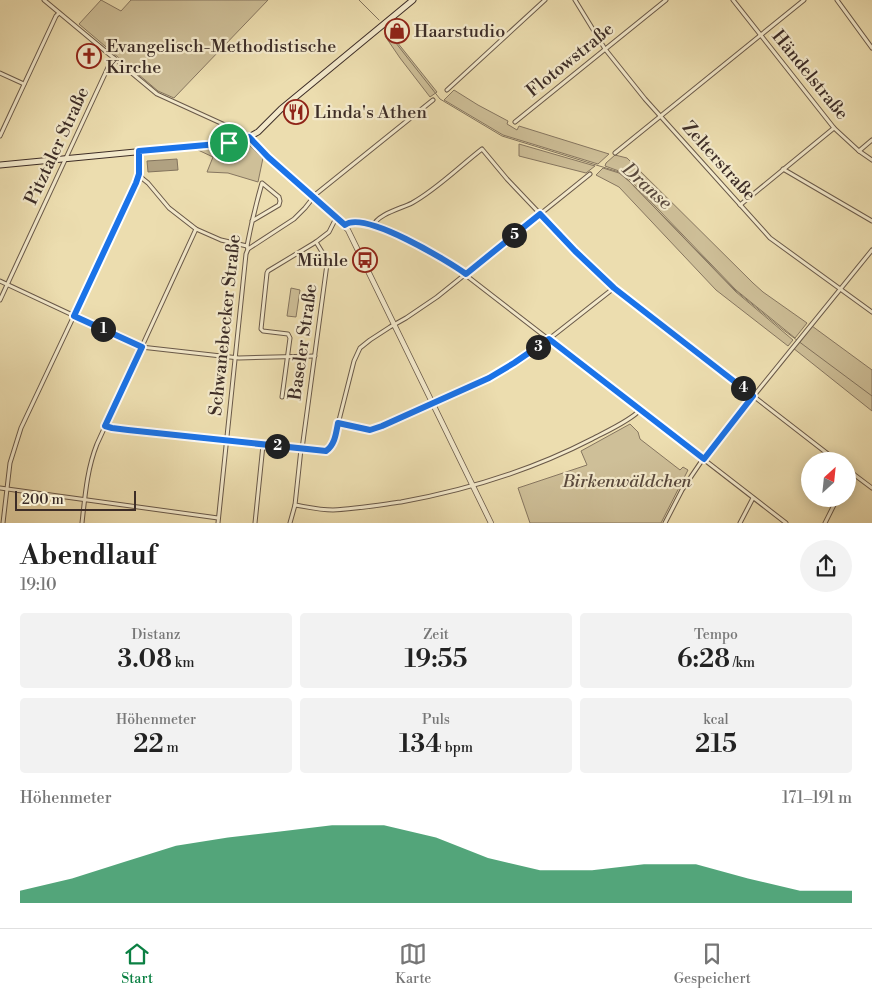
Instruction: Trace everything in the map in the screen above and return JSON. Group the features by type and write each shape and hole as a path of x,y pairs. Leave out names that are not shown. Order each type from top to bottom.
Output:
{"main road":[{"path":"0,165 229,143 249,137 258,132 281,109 413,0"}],"street":[{"path":"44,0 157,94 249,137 268,157 345,225 491,523"},
{"path":"447,90 545,0"},
{"name":"Zelterstraße","path":"575,0 605,49 645,99 770,238 872,312"},
{"name":"Flotowstraße","path":"515,122 666,0"},
{"name":"Händelstraße","path":"733,0 834,128 858,151 872,160"},
{"path":"615,153 804,0"},
{"path":"837,0 872,48"},
{"path":"0,136 59,12"},
{"name":"Pitztaler Straße","path":"0,300 114,58"},
{"path":"0,72 24,84"},
{"path":"139,174 169,208 196,230 247,248 294,219 313,197 434,100"},
{"path":"740,205 834,128"},
{"path":"858,151 872,140"},
{"path":"373,226 378,218 411,204 424,195 482,148 540,214 614,288 825,452"},
{"path":"3,522 10,463 21,428 130,197 139,174 139,151"},
{"path":"783,169 872,221"},
{"path":"105,426 326,451 333,444 358,352 363,345 426,305 590,174"},
{"name":"Schwanebecker Straße","path":"218,523 246,254 252,221 255,207 262,183 279,196 280,201 278,205 252,221"},
{"path":"282,397 290,336 261,329 267,273 329,232 336,218"},
{"path":"345,225 348,222 353,222 373,226 399,236 442,258 466,274 786,523"},
{"path":"82,523 87,480 92,459 105,426 196,230"},
{"name":"Baseler Straße","path":"290,523 295,505 327,264 327,260 316,242"},
{"path":"665,523 676,500 704,459 872,250"},
{"path":"0,281 142,347 235,357 314,356"},
{"path":"338,423 370,430 489,378 549,339 614,288"},
{"path":"295,505 331,510 401,502 473,486 534,466 614,428 640,410"},
{"path":"255,523 263,445"},
{"path":"856,476 872,488"},
{"path":"0,488 218,518"},
{"path":"740,523 753,498"},
{"path":"825,523 832,508"}],"green space":[{"path":"101,0 121,11 131,0 268,0 174,98 158,91 79,24"},
{"path":"389,32 437,92 430,97 385,36"},
{"path":"454,90 508,121 507,124 517,130 519,126 609,154 598,164 503,135 444,100"},
{"path":"246,142 263,158 258,182 228,173 207,172 213,157 198,150"},
{"path":"519,144 595,166 586,173 519,156"},
{"path":"615,155 627,158 763,292 807,323 795,338 736,290 630,180 619,171 605,166"},
{"path":"603,168 619,173 629,181 736,292 793,340 788,346 716,290 619,187 596,175"},
{"path":"291,288 300,290 296,317 287,316"},
{"path":"812,326 872,370 872,411 793,348"},
{"name":"Birkenwäldchen","path":"630,424 638,432 640,439 680,470 683,467 688,470 661,523 530,523 518,488 587,465 581,451"}],"shaded area":[{"path":"177,159 178,170 148,172 147,161"}],"waterway":[{"name":"Dranse","path":"359,0 379,20"},
{"name":"Dranse","path":"388,33 440,99 502,136 619,172 735,290 782,329 872,396"}],"place":[{"name":"Haarstudio","path":"397,31"},
{"name":"Evangelisch-Methodistische Kirche","path":"89,56"},
{"name":"Linda's Athen","path":"296,112"},
{"name":"Mühle","path":"365,260"}],"route":[{"path":"249,137 268,157 345,225 348,222 359,223 399,236 420,246 466,274 540,214 614,288 753,396 704,459 549,339 489,378 382,426 365,430 338,423 333,444 326,451 105,426 142,347 74,316 136,183 139,174 139,151 229,143 249,137"}]}
